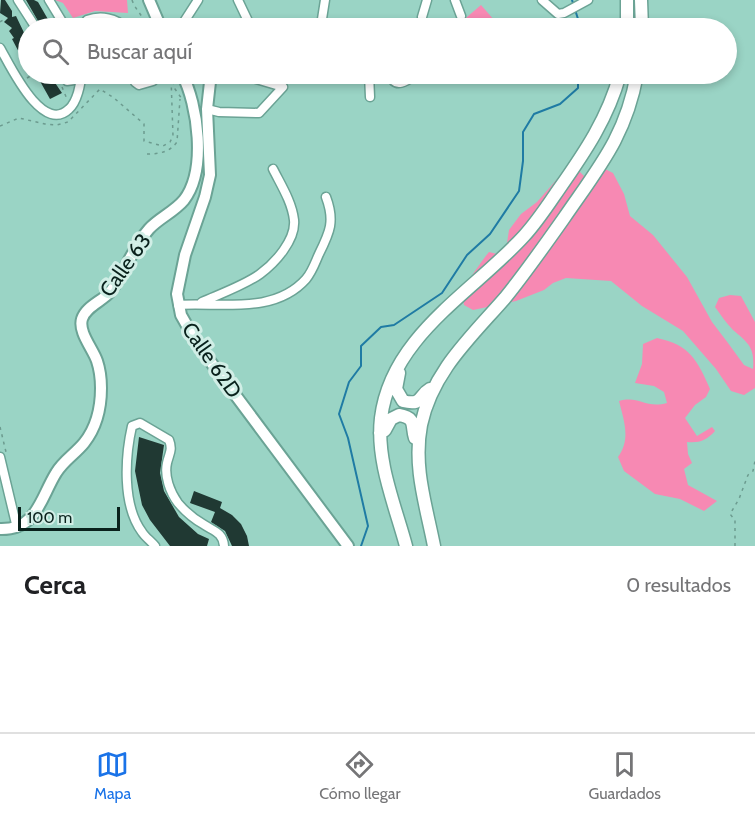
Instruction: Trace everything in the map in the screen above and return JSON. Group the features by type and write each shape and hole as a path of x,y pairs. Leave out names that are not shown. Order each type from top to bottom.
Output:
{"highway":[{"path":"627,0 627,18"},
{"path":"641,0 642,18"},
{"path":"406,546 381,455 380,434 384,401 394,373 402,357 426,327 488,272 527,233 597,132 617,84"},
{"path":"434,546 421,490 418,445 426,406 434,387 448,364 523,276 602,164 625,122 635,84"},
{"path":"402,357 396,389 403,401 413,403 422,399 427,391 434,387"},
{"path":"380,434 386,430 391,419 399,415 405,416 414,424 414,435 418,445"}],"main road":[{"path":"149,0 157,18"},
{"name":"Calle 63","path":"17,528 33,515 57,471 85,442 97,415 101,394 100,373 93,351 83,332 82,318 87,311 107,296 150,228 180,205 192,185 196,169 196,126 186,84"},
{"name":"Calle 62D","path":"210,84 207,109 210,175 185,255 178,288 178,306 187,328 198,345 348,546"},
{"path":"0,530 17,528"}],"street":[{"path":"18,0 30,18"},
{"path":"49,0 60,18"},
{"path":"186,18 198,0"},
{"path":"238,0 243,7 246,18"},
{"path":"322,18 325,0"},
{"path":"422,18 427,0"},
{"path":"455,0 461,16"},
{"path":"542,0 558,14 587,2"},
{"path":"0,48 18,77"},
{"path":"22,84 32,100 47,113 64,112 72,107 79,84"},
{"path":"207,109 219,112 259,113 284,87 274,84"},
{"path":"369,84 370,97"},
{"path":"199,304 260,274 279,256 291,237 294,222 287,195 273,169"},
{"path":"178,306 259,304 270,302 296,288 307,278 330,231 332,213 326,197"},
{"path":"155,546 136,522 127,483 127,448 136,424 169,440 171,451 167,462 166,478 173,496 202,524 217,531 224,546"},
{"path":"0,457 17,528"}],"path":[{"path":"132,0 142,18"},
{"path":"0,126 19,118 45,124 68,122 100,89 144,124 144,141 163,146 170,142 173,136 171,84"},
{"path":"175,84 184,104"},
{"path":"284,87 287,84"},
{"path":"61,85 67,97 66,106"},
{"path":"147,154 162,153 177,142 180,98"},
{"path":"70,113 78,106"},
{"path":"735,546 735,520 730,513 739,499 747,475 753,471 755,461"}],"shaded area":[{"path":"55,0 127,0 128,13 95,11 73,18 63,3"},
{"path":"481,5 492,18 466,18"},
{"path":"597,165 613,173 624,194 630,216 653,235 687,277 712,322 744,365 753,369 752,350 715,307 719,298 730,295 741,296 755,322 755,388 744,395 731,391 716,369 683,331 642,306 611,281 566,278 516,301 473,310 464,305 462,295 469,280 489,252 505,256 509,230 521,214 537,202 565,170 576,168 588,180"},
{"path":"657,338 677,345 691,355 710,389 706,397 695,405 685,418 697,436 712,427 715,431 702,441 687,442 688,454 692,463 684,469 688,485 717,501 704,511 680,499 655,494 624,471 618,457 625,437 619,401 667,403 664,392 654,386 635,383 642,364 643,344"}],"building":[{"path":"1,0 5,0 12,11 12,17 16,16 18,20 18,50 9,31 12,28 4,22 8,18 0,13"},
{"path":"26,0 38,2 47,18 36,18"},
{"path":"42,84 56,84 62,93 50,99"},
{"path":"139,437 164,445 160,473 164,491 179,517 198,534 209,539 207,546 170,546 150,520 142,505 135,471"},
{"path":"194,491 222,502 220,508 241,524 249,546 232,546 225,531 211,522 215,512 190,503"}],"waterway":[{"path":"572,0 578,18"},
{"path":"361,546 368,526 348,438 339,414 349,382 361,366 361,346 381,327 394,325 442,293 467,255 490,234 519,191 523,161 523,132 534,114 560,104 578,88 578,84"}]}
